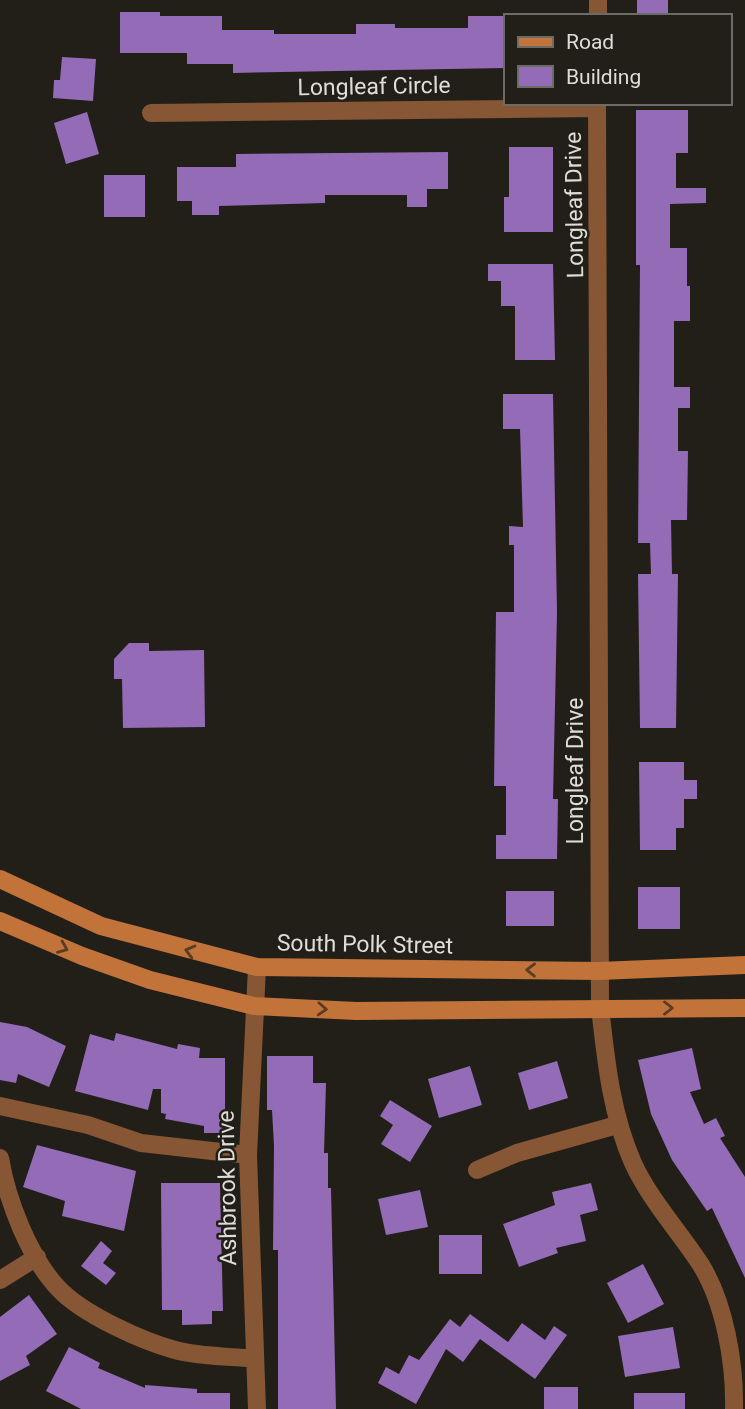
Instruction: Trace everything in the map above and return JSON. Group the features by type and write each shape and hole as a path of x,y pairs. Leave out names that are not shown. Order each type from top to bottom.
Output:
{"main road":[{"name":"South Polk Street","path":"0,879 101,926 257,967 599,971 745,965"},
{"path":"0,921 82,956 150,980 254,1006 356,1011 600,1007 745,1008"}],"street":[{"name":"Longleaf Circle","path":"151,113 597,105"},
{"name":"Longleaf Drive","path":"597,105 600,323 600,1007 617,1125 635,1166 703,1268 720,1312 734,1380 734,1409"},
{"name":"Ashbrook Drive","path":"257,967 248,1155 257,1409"},
{"path":"0,1112 88,1125 141,1143 248,1155"},
{"path":"477,1170 517,1153 617,1125"},
{"path":"0,1158 6,1194 37,1258 59,1289 114,1326 176,1350 255,1359"},
{"path":"0,1280 37,1258"}],"building":[{"path":"637,0 668,0 668,14 637,14"},
{"path":"120,12 160,12 160,16 222,16 222,30 274,30 274,34 356,34 356,24 395,24 395,28 468,28 468,16 504,16 504,68 233,73 233,64 187,64 187,53 120,53"},
{"path":"62,57 96,59 93,101 53,98 54,80 60,80"},
{"path":"636,110 688,110 688,153 676,153 676,188 706,188 706,203 670,204 670,248 687,248 687,286 690,286 690,321 674,321 674,387 690,387 690,408 678,408 678,451 688,451 687,520 671,520 672,574 678,574 676,728 640,728 638,574 651,574 650,543 638,543 640,265 636,265"},
{"path":"87,112 99,154 66,164 54,123"},
{"path":"509,147 553,147 553,232 504,232 504,197 509,197"},
{"path":"448,152 448,189 427,189 427,207 407,207 407,195 325,195 325,203 219,206 219,215 192,215 192,201 177,201 177,167 236,167 236,154"},
{"path":"104,175 145,175 145,217 104,217"},
{"path":"488,264 553,264 555,360 515,360 515,306 501,306 501,281 488,281"},
{"path":"503,394 553,394 557,612 553,799 558,799 557,859 496,859 496,835 506,835 506,786 494,786 496,612 514,612 514,545 509,545 509,526 523,527 520,429 503,429"},
{"path":"129,643 149,643 149,651 204,650 205,727 123,728 122,679 114,679 114,659"},
{"path":"639,762 684,762 684,780 697,780 697,799 684,799 684,828 676,828 676,850 640,850"},
{"path":"638,887 680,887 680,929 638,929"},
{"path":"506,891 554,891 554,926 506,926"},
{"path":"0,1022 27,1027 66,1046 49,1087 18,1074 16,1083 0,1080"},
{"path":"116,1033 177,1049 178,1044 200,1048 199,1058 225,1058 225,1133 204,1133 204,1126 165,1119 166,1114 161,1113 161,1089 153,1089 148,1110 75,1091 90,1034 114,1041"},
{"path":"692,1048 701,1089 690,1092 704,1124 716,1118 725,1136 720,1138 745,1177 745,1278 712,1208 707,1211 672,1160 651,1114 638,1060"},
{"path":"267,1056 313,1056 313,1083 326,1083 324,1153 328,1153 328,1188 331,1188 336,1409 278,1409 278,1250 273,1250 274,1146 272,1110 267,1110"},
{"path":"557,1061 568,1098 529,1110 518,1073"},
{"path":"470,1066 482,1105 439,1118 428,1079"},
{"path":"390,1100 432,1126 410,1162 381,1144 393,1125 380,1116"},
{"path":"37,1145 136,1171 124,1231 62,1216 65,1201 23,1187"},
{"path":"161,1183 220,1183 223,1311 212,1311 212,1324 182,1325 182,1310 162,1310"},
{"path":"591,1183 598,1210 580,1215 586,1241 556,1248 558,1253 519,1267 503,1224 555,1205 552,1192"},
{"path":"420,1190 428,1227 386,1235 378,1199"},
{"path":"439,1235 482,1235 482,1274 439,1274"},
{"path":"101,1241 112,1251 103,1263 116,1273 106,1285 81,1266"},
{"path":"643,1264 664,1304 628,1323 607,1283"},
{"path":"29,1295 57,1334 26,1356 30,1365 0,1381 0,1317"},
{"path":"470,1314 508,1342 522,1323 545,1340 554,1326 567,1335 535,1379 480,1339 463,1362 446,1349 416,1404 378,1383 386,1367 399,1374 409,1355 419,1360 450,1319 460,1327"},
{"path":"673,1327 680,1368 625,1377 618,1336"},
{"path":"69,1347 100,1363 98,1368 145,1388 145,1385 197,1389 197,1393 230,1393 230,1409 81,1409 46,1391"},
{"path":"544,1387 578,1387 578,1409 544,1409"},
{"path":"634,1393 685,1393 685,1409 634,1409"}]}
